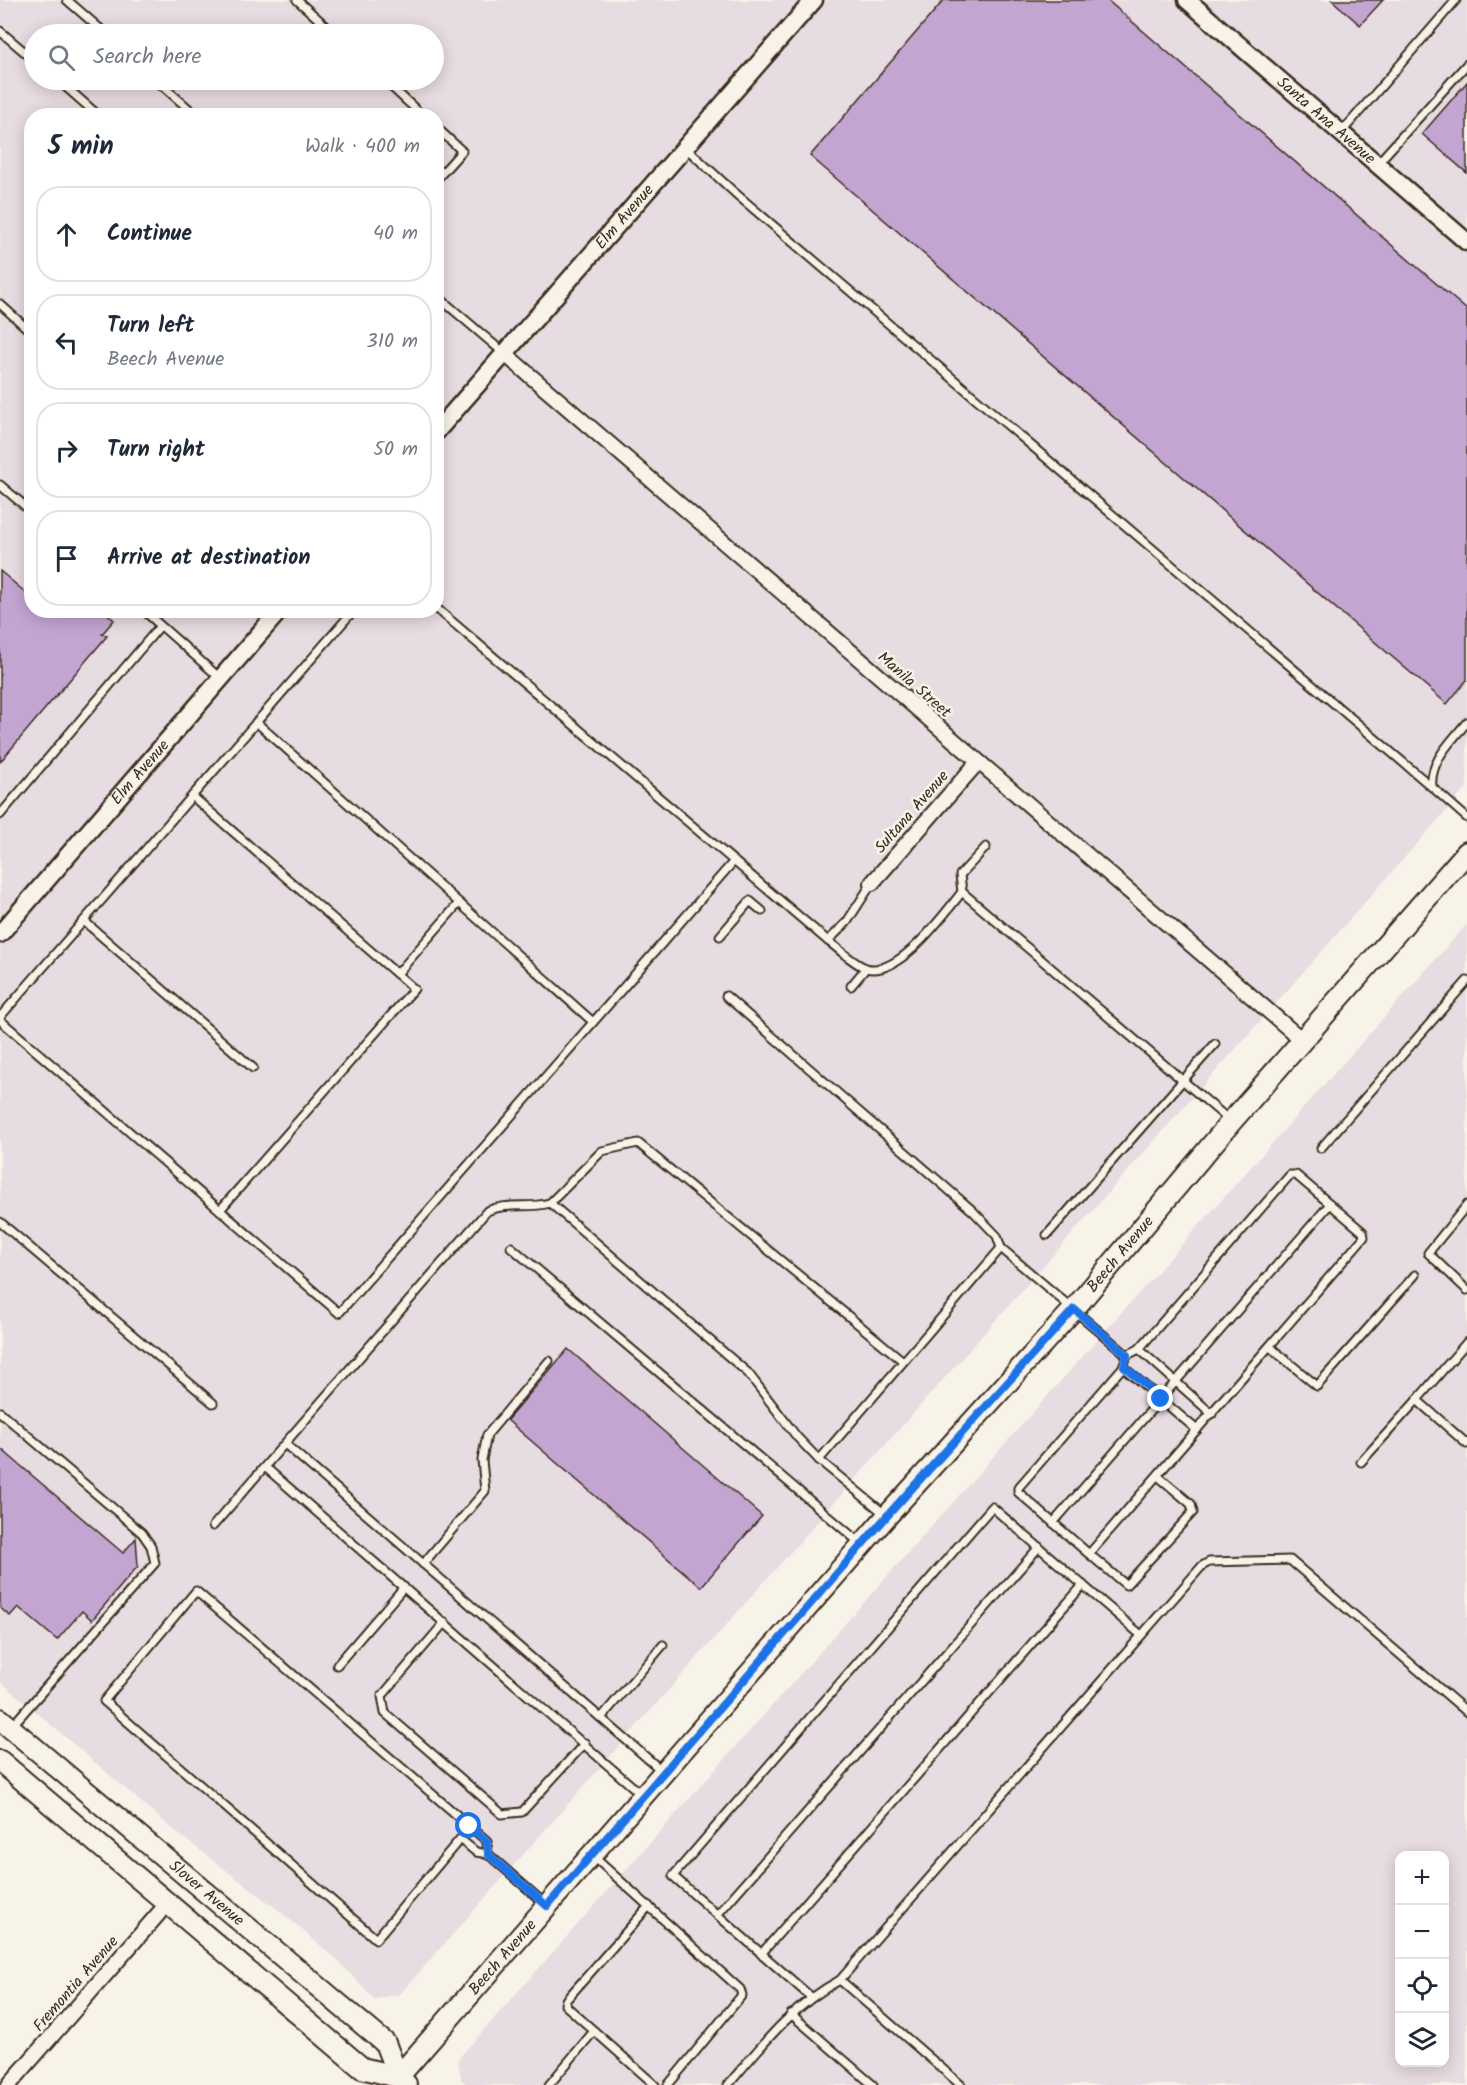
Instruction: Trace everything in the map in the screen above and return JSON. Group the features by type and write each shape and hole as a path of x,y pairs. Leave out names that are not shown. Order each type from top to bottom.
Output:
{"main road":[{"name":"Beech Avenue","path":"399,2082 547,1906 887,1516 1074,1309 1231,1122 1467,852"},
{"name":"Slover Avenue","path":"5,1723 385,2043 399,2082"},
{"name":"Slover Avenue","path":"0,1761 362,2068 399,2082"}],"street":[{"name":"Elm Avenue","path":"444,423 814,0"},
{"name":"Santa Ana Avenue","path":"1187,0 1467,242"},
{"name":"Manila Street","path":"505,354 1302,1040"},
{"name":"Elm Avenue","path":"0,934 273,618"},
{"name":"Sultana Avenue","path":"872,883 978,762"},
{"name":"Fremontia Avenue","path":"9,2085 167,1904"}],"lane":[{"path":"67,0 95,24"},
{"path":"297,0 324,24"},
{"path":"1341,133 1456,0"},
{"path":"0,31 24,51"},
{"path":"1377,164 1467,64"},
{"path":"69,90 90,108"},
{"path":"167,90 188,108"},
{"path":"395,90 414,108"},
{"path":"444,134 462,151 444,171"},
{"path":"686,148 735,194 1467,818"},
{"path":"444,302 505,354"},
{"path":"0,304 24,326"},
{"path":"0,485 24,505"},
{"path":"444,615 828,941 866,968 879,969 909,954 962,892"},
{"path":"152,618 220,678"},
{"path":"347,618 0,1019 339,1313 637,969 665,942 734,861"},
{"path":"0,815 160,626"},
{"path":"256,722 592,1021"},
{"path":"1432,787 1431,775 1437,760 1467,722"},
{"path":"192,796 414,990 220,1210"},
{"path":"986,847 960,875 962,892 1231,1122"},
{"path":"828,941 847,922 872,883"},
{"path":"720,936 750,901 762,911"},
{"path":"397,974 459,903"},
{"path":"84,921 253,1068"},
{"path":"851,986 866,968"},
{"path":"1321,1148 1466,985"},
{"path":"726,996 973,1211 997,1236 1001,1248 1127,1355"},
{"path":"1047,1235 1215,1044"},
{"path":"213,1526 487,1211 511,1205 536,1207 550,1203 602,1151 638,1143 903,1361"},
{"path":"1089,1554 1364,1238 1364,1232 1296,1175 1290,1175 1139,1349 1127,1355 1124,1366 1017,1490 1053,1523 1089,1554 1126,1585 1169,1539 1193,1509 1158,1476"},
{"path":"550,1203 748,1373 797,1437 819,1460 887,1516"},
{"path":"1053,1523 1330,1204"},
{"path":"1467,1204 1428,1253 1467,1290"},
{"path":"0,1222 213,1403"},
{"path":"511,1247 862,1545"},
{"path":"819,1460 1001,1248"},
{"path":"1270,1347 1317,1386 1415,1275"},
{"path":"1361,1462 1467,1342"},
{"path":"1139,1349 1212,1414"},
{"path":"423,1564 484,1491 482,1460 486,1435 549,1361"},
{"path":"1124,1366 1197,1430"},
{"path":"1417,1400 1467,1444"},
{"path":"0,1412 142,1533 151,1546 155,1563 5,1723"},
{"path":"285,1444 664,1772"},
{"path":"265,1467 585,1743 643,1796"},
{"path":"811,1997 674,1876 992,1507 1141,1635"},
{"path":"717,1916 1039,1547"},
{"path":"728,2085 780,2024 811,1997 840,1980 1141,1635 1202,1566 1209,1562 1283,1558 1290,1560 1467,1712"},
{"path":"761,1954 1083,1585"},
{"path":"337,1665 404,1587"},
{"path":"488,1854 487,1841 196,1591 104,1701 376,1940 460,1839 476,1852 488,1854 547,1906"},
{"path":"445,1622 382,1696 385,1713 502,1814 522,1812 585,1743"},
{"path":"601,1718 663,1645"},
{"path":"592,1855 740,1989 742,1995 668,2085"},
{"path":"649,1906 566,2000 567,2008 655,2085"},
{"path":"840,1980 961,2085"},
{"path":"791,2014 873,2085"},
{"path":"549,2085 594,2031"}],"shaded area":[{"path":"0,0 1467,0 1467,787 400,1994 374,1999 336,1959 281,1912 176,1832 0,1681"},
{"path":"1467,924 1467,2085 467,2085 461,2079 458,2059"}],"building":[{"path":"944,0 1107,0 1467,310 1467,680 1447,704 810,156"},
{"path":"1332,0 1383,0 1360,25"},
{"path":"1467,82 1467,173 1422,134"},
{"path":"0,571 24,591 24,618 112,618 114,620 102,634 107,636 0,762"},
{"path":"568,1349 762,1516 701,1587 507,1420"},
{"path":"0,1448 123,1553 136,1538 138,1566 92,1620 82,1611 57,1640 18,1607 10,1616 0,1608"}],"route":[{"path":"469,1826 487,1841 488,1854 547,1906 887,1516 1074,1309 1127,1355 1124,1366 1161,1399"}]}
